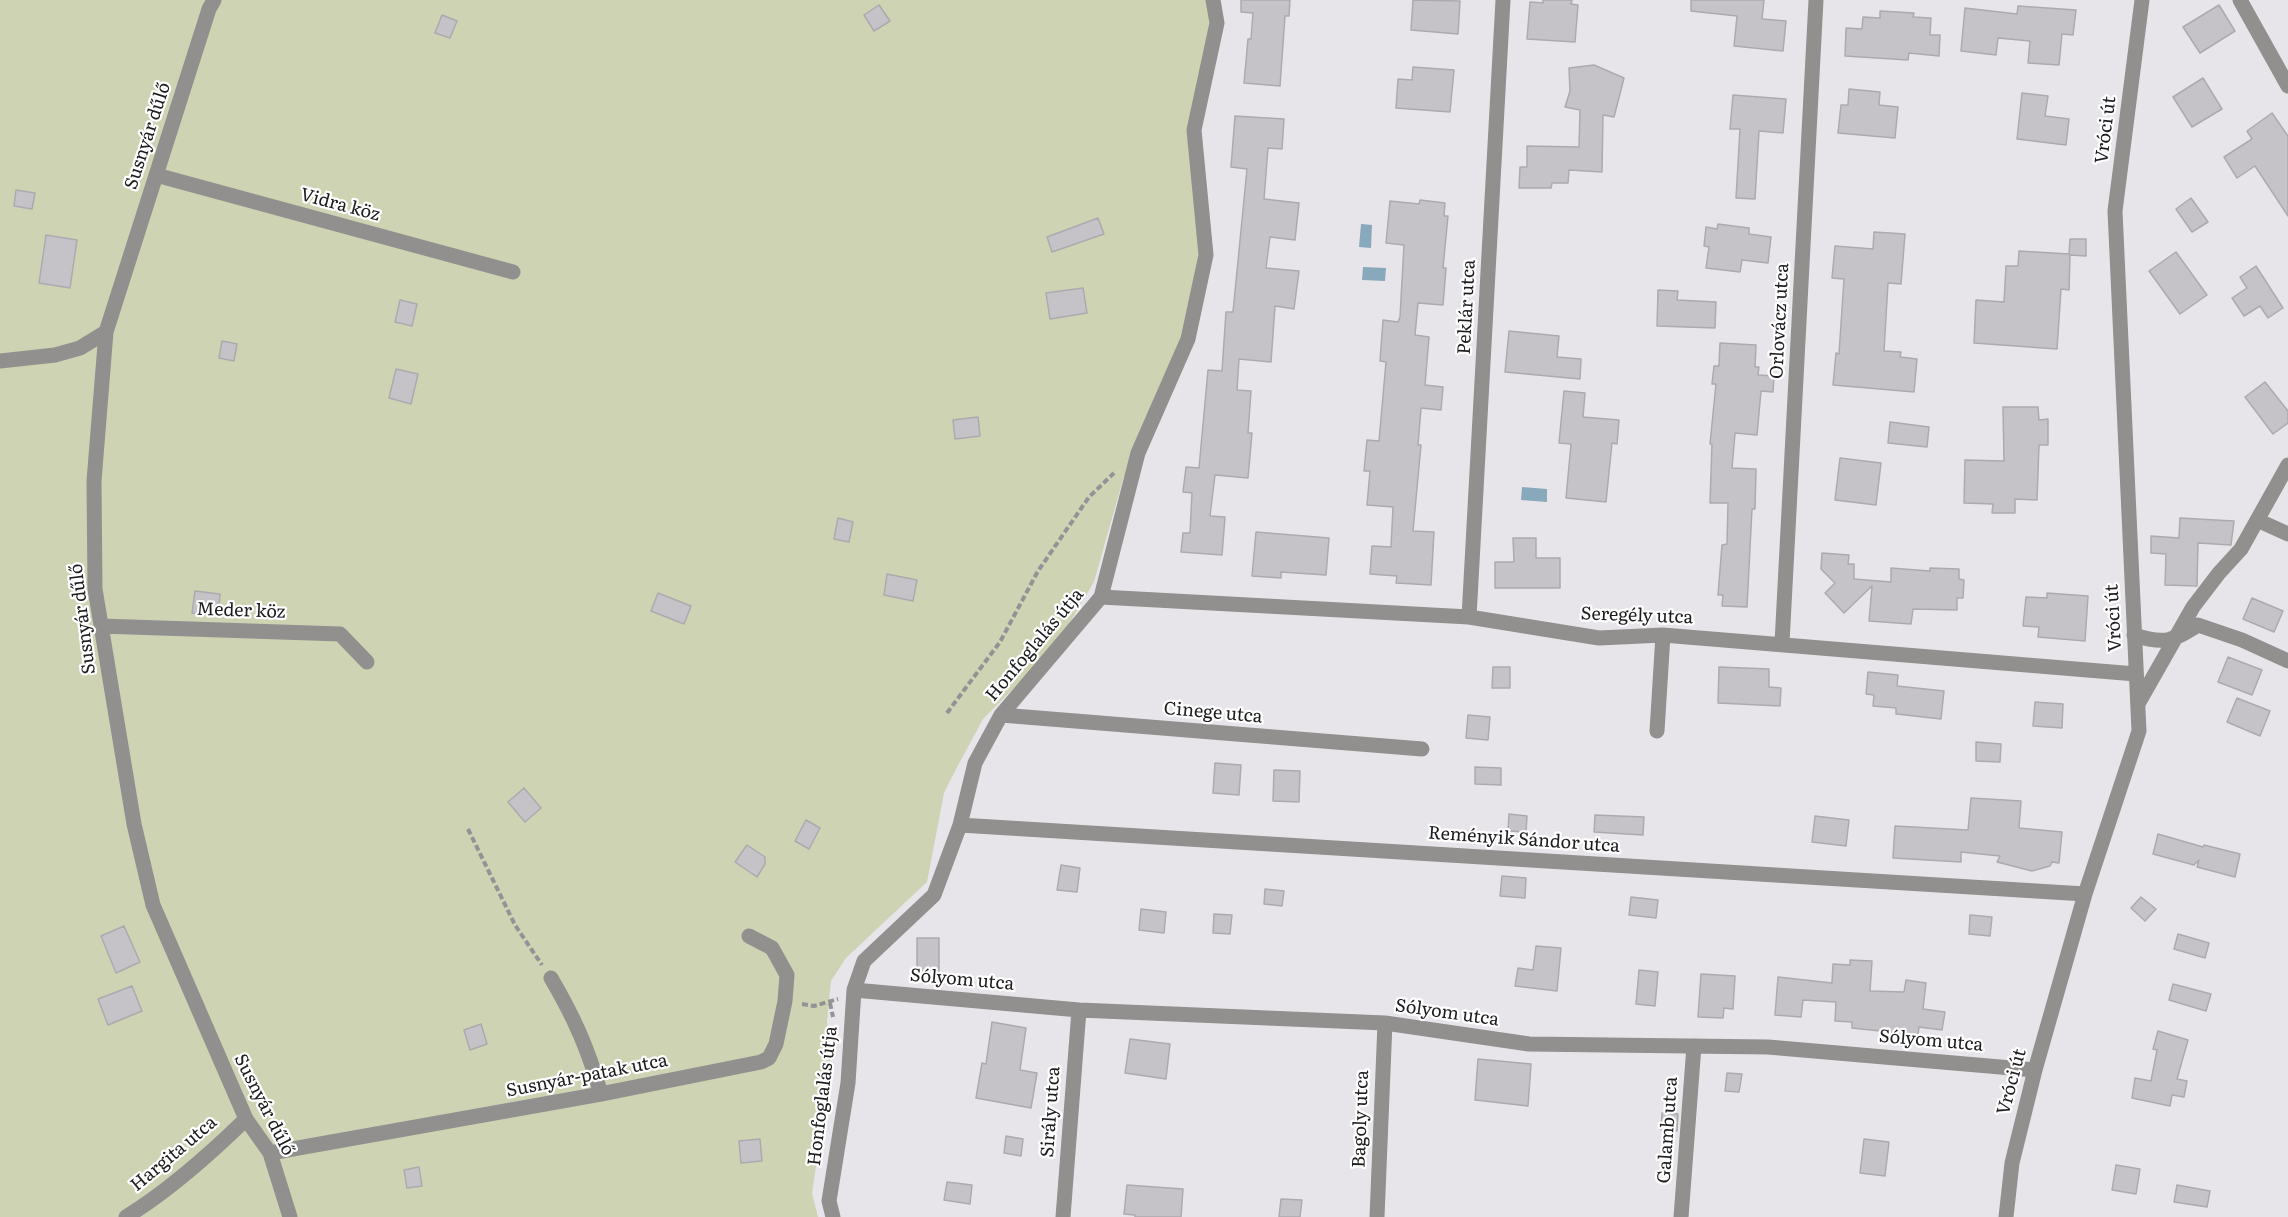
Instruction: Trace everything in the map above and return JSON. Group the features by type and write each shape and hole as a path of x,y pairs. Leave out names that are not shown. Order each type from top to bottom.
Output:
{"street":[{"name":"Susnyár dűlő","path":"214,0 209,9 106,332 94,481 95,589 134,824 153,905 246,1119 270,1153 290,1217"},
{"name":"Honfoglalás útja","path":"833,1217 829,1202 848,1083 854,990 864,961 934,895 960,825 975,763 1001,715 1101,597 1138,453 1188,339 1206,255 1194,130 1217,23 1213,0"},
{"name":"Peklár utca","path":"1469,616 1503,0"},
{"name":"Orlovácz utca","path":"1782,644 1816,0"},
{"name":"Vróci út","path":"2006,1217 2012,1163 2035,1070 2085,894 2139,731 2115,211 2142,0"},
{"path":"2240,0 2288,86"},
{"name":"Vidra köz","path":"156,176 513,272"},
{"path":"0,361 55,355 80,348 106,332"},
{"path":"2139,702 2193,607 2241,549 2288,465"},
{"path":"2257,520 2288,534"},
{"name":"Seregély utca","path":"1101,597 1469,616 1599,638 1663,635 2136,674"},
{"path":"2134,635 2154,641 2176,639 2199,625 2242,640 2288,661"},
{"name":"Meder köz","path":"101,626 340,634 367,662"},
{"path":"1657,731 1663,635"},
{"name":"Cinege utca","path":"1001,715 1422,749"},
{"name":"Reményik Sándor utca","path":"960,825 2085,894"},
{"name":"Susnyár-patak utca","path":"270,1153 601,1094 761,1062 769,1058 774,1050 786,1001 787,975 772,948 748,936"},
{"path":"551,978 570,1011 588,1050 601,1094"},
{"name":"Sólyom utca","path":"854,990 1079,1010 1385,1023 1529,1044 1768,1047 2035,1070"},
{"name":"Sirály utca","path":"1063,1217 1079,1010"},
{"name":"Bagoly utca","path":"1377,1217 1385,1023"},
{"name":"Galamb utca","path":"1681,1217 1694,1046"},
{"name":"Hargita utca","path":"126,1217 144,1206 212,1151 246,1119"}],"path":[{"name":"Honfoglalás útja","path":"947,713 1000,642 1038,571 1089,497 1103,482 1138,453"},
{"path":"468,828 515,925 551,978"},
{"path":"786,1001 814,1006 830,1003"}],"green space":[{"path":"0,0 1213,0 1194,130 1206,255 1188,339 1130,479 1124,476 1094,582 1056,646 983,719 944,793 927,882 846,958 831,981 827,1021 831,1067 812,1193 818,1217 0,1217"}],"water":[{"path":"1361,224 1372,225 1371,248 1359,247"},
{"path":"1363,267 1386,268 1385,281 1362,280"},
{"path":"1522,487 1547,489 1547,502 1521,500"}],"building":[{"path":"1241,0 1290,0 1289,16 1285,16 1280,86 1244,83 1253,13 1241,12"},
{"path":"1413,0 1460,1 1458,34 1411,30"},
{"path":"1543,0 1572,0 1571,4 1578,5 1575,42 1527,39 1530,2 1543,3"},
{"path":"1691,0 1764,0 1762,19 1786,21 1783,51 1734,46 1737,16 1691,11"},
{"path":"879,5 890,21 874,31 864,15"},
{"path":"2219,5 2235,31 2200,53 2183,27"},
{"path":"2018,6 2076,10 2073,35 2062,34 2059,65 2028,63 2030,41 1998,38 1996,55 1961,51 1965,8 2017,14"},
{"path":"1880,11 1914,13 1913,17 1931,18 1930,35 1940,35 1939,56 1909,53 1908,60 1845,56 1846,28 1862,29 1863,17 1880,18"},
{"path":"442,15 457,21 450,38 435,33"},
{"path":"1594,65 1624,78 1614,117 1603,115 1602,172 1569,170 1568,183 1552,183 1551,188 1519,188 1520,167 1527,167 1527,146 1579,147 1580,110 1565,107 1570,91 1569,68"},
{"path":"1413,67 1454,70 1450,112 1396,108 1398,79 1412,80"},
{"path":"2203,78 2222,109 2192,127 2173,97"},
{"path":"1849,89 1880,92 1879,105 1898,107 1895,138 1838,133 1841,105 1848,105"},
{"path":"2022,93 2048,96 2045,116 2069,119 2066,145 2017,139"},
{"path":"1733,95 1786,99 1783,133 1759,131 1755,199 1736,198 1740,129 1730,129"},
{"path":"2272,113 2288,136 2288,216 2255,166 2237,178 2224,157 2252,139 2247,131"},
{"path":"1235,116 1284,119 1282,149 1268,148 1264,199 1299,203 1295,240 1270,237 1266,268 1299,271 1294,309 1275,306 1271,362 1239,359 1237,390 1251,391 1248,433 1252,433 1248,478 1215,475 1210,516 1225,517 1222,555 1181,552 1183,533 1190,533 1192,493 1183,492 1186,467 1199,468 1208,370 1222,371 1226,312 1233,312 1247,169 1231,167"},
{"path":"16,190 35,193 32,209 14,206"},
{"path":"2191,198 2208,222 2192,232 2176,209"},
{"path":"1420,200 1445,203 1444,216 1448,216 1443,268 1446,268 1443,305 1418,303 1415,335 1429,337 1425,385 1443,387 1441,410 1421,408 1418,445 1421,445 1413,531 1434,532 1431,585 1396,583 1397,576 1370,574 1372,546 1391,547 1393,507 1367,505 1370,471 1364,471 1367,440 1379,441 1386,362 1380,361 1383,320 1398,322 1400,317 1404,245 1386,243 1390,201 1419,204"},
{"path":"1098,218 1104,234 1052,252 1047,237"},
{"path":"1718,224 1749,228 1749,234 1771,237 1768,263 1742,260 1740,272 1706,268 1709,247 1704,246 1706,227 1717,229"},
{"path":"1874,232 1905,234 1901,284 1888,283 1884,351 1901,352 1900,357 1917,359 1914,392 1833,385 1836,353 1839,354 1844,279 1832,278 1835,246 1873,249"},
{"path":"46,235 77,240 70,288 39,283"},
{"path":"2070,239 2086,239 2086,256 2070,255 2069,290 2061,289 2057,349 1974,343 1976,300 2004,302 2006,266 2018,266 2019,251 2069,254"},
{"path":"2176,252 2207,295 2180,314 2149,271"},
{"path":"2256,266 2283,308 2268,318 2260,306 2244,316 2232,298 2247,288 2240,277"},
{"path":"1083,288 1087,313 1050,319 1046,293"},
{"path":"1658,290 1678,291 1677,300 1716,302 1715,328 1657,326"},
{"path":"400,300 417,304 412,326 395,322"},
{"path":"1509,331 1559,336 1557,357 1581,359 1580,379 1505,372"},
{"path":"222,341 237,344 234,361 219,358"},
{"path":"1720,343 1756,345 1755,367 1759,367 1758,375 1774,376 1773,392 1761,391 1757,435 1735,433 1732,468 1756,469 1747,607 1722,606 1723,595 1718,595 1722,545 1727,544 1728,503 1710,503 1712,444 1710,444 1716,384 1712,384 1714,366 1719,366"},
{"path":"396,369 418,374 411,404 389,398"},
{"path":"2265,382 2288,411 2288,423 2273,434 2245,397"},
{"path":"1564,391 1585,393 1583,417 1619,420 1617,444 1612,443 1606,502 1566,498 1571,444 1559,443"},
{"path":"2003,407 2038,407 2039,420 2048,419 2048,445 2039,445 2037,500 2015,499 2015,513 1992,513 1993,504 1964,503 1965,460 2004,461"},
{"path":"978,417 980,436 955,439 953,420"},
{"path":"1890,422 1929,427 1927,447 1888,443"},
{"path":"1840,458 1881,463 1876,505 1835,500"},
{"path":"838,518 853,522 849,542 834,539"},
{"path":"2180,518 2234,521 2231,545 2198,543 2197,586 2165,585 2166,554 2151,553 2151,536 2179,538"},
{"path":"1256,532 1329,538 1326,575 1281,572 1281,578 1252,576"},
{"path":"1513,538 1536,538 1536,558 1560,558 1560,588 1495,588 1495,562 1514,562"},
{"path":"1822,553 1849,555 1848,564 1854,564 1854,579 1891,582 1891,568 1930,571 1930,568 1959,569 1959,579 1964,580 1963,598 1957,598 1957,610 1913,609 1911,624 1869,621 1872,586 1844,613 1825,593 1835,583 1821,569"},
{"path":"887,574 917,580 913,601 884,595"},
{"path":"195,591 220,594 218,616 192,613"},
{"path":"658,593 691,606 684,624 651,611"},
{"path":"2047,593 2088,596 2085,641 2038,637 2039,627 2023,626 2026,597 2047,598"},
{"path":"2252,598 2283,611 2274,632 2243,619"},
{"path":"2228,657 2262,670 2252,695 2218,682"},
{"path":"1493,667 1510,667 1510,688 1492,688"},
{"path":"1719,667 1769,669 1769,687 1781,688 1780,706 1718,703"},
{"path":"1868,672 1898,675 1897,686 1944,691 1941,719 1896,714 1896,708 1873,706 1874,695 1866,694"},
{"path":"2237,698 2270,711 2260,736 2227,722"},
{"path":"2035,702 2063,704 2062,728 2033,726"},
{"path":"1468,715 1490,717 1488,740 1466,738"},
{"path":"1976,742 2001,744 2000,762 1976,761"},
{"path":"1215,763 1241,765 1239,795 1213,793"},
{"path":"1475,767 1501,768 1501,785 1475,784"},
{"path":"1274,770 1300,771 1299,802 1273,801"},
{"path":"524,788 541,808 525,822 508,802"},
{"path":"1971,798 2021,801 2019,828 2062,832 2059,863 2052,862 2050,866 2032,871 1997,862 2000,856 1961,852 1961,862 1893,858 1895,826 1968,830"},
{"path":"1509,814 1527,816 1526,832 1508,831"},
{"path":"1595,815 1644,817 1643,835 1594,832"},
{"path":"1815,816 1849,820 1846,846 1812,842"},
{"path":"806,820 820,828 809,849 795,841"},
{"path":"2158,834 2203,847 2204,845 2240,854 2235,877 2197,867 2199,860 2194,865 2153,854"},
{"path":"747,845 765,857 765,864 757,877 735,862"},
{"path":"1061,865 1080,868 1077,892 1057,890"},
{"path":"1502,876 1526,878 1525,898 1500,896"},
{"path":"1265,889 1284,891 1282,906 1264,904"},
{"path":"1631,897 1658,900 1656,918 1629,915"},
{"path":"2141,897 2156,909 2145,921 2131,908"},
{"path":"1141,909 1166,912 1164,933 1139,930"},
{"path":"1214,914 1232,915 1230,934 1213,933"},
{"path":"1970,915 1992,917 1990,936 1969,934"},
{"path":"124,926 140,962 116,973 101,936"},
{"path":"2178,934 2209,943 2205,958 2174,949"},
{"path":"917,938 939,938 939,971 917,971"},
{"path":"1536,946 1561,948 1557,991 1515,986 1518,968 1533,970"},
{"path":"1850,960 1872,961 1870,991 1904,992 1906,980 1926,983 1923,1009 1945,1012 1942,1030 1919,1027 1918,1035 1852,1028 1852,1022 1835,1021 1836,1002 1803,1000 1801,1017 1775,1015 1778,977 1832,983 1833,964 1850,965"},
{"path":"1639,970 1658,972 1655,1006 1636,1004"},
{"path":"1701,974 1735,976 1733,1009 1724,1008 1723,1018 1698,1017"},
{"path":"2173,984 2211,994 2206,1011 2169,1000"},
{"path":"132,986 142,1011 108,1025 98,999"},
{"path":"992,1022 1026,1028 1020,1070 1037,1073 1031,1108 976,1098 982,1063 986,1064"},
{"path":"481,1024 487,1044 470,1050 464,1030"},
{"path":"2158,1031 2188,1040 2177,1079 2187,1081 2184,1097 2172,1095 2170,1106 2132,1098 2135,1078 2151,1081 2157,1050 2153,1049"},
{"path":"1130,1039 1170,1044 1166,1079 1125,1073"},
{"path":"1478,1059 1531,1064 1528,1106 1475,1100"},
{"path":"1727,1073 1742,1074 1739,1092 1725,1091"},
{"path":"1662,1113 1678,1114 1677,1131 1661,1130"},
{"path":"1006,1136 1023,1139 1021,1156 1004,1153"},
{"path":"760,1139 762,1161 741,1163 739,1141"},
{"path":"1864,1139 1889,1142 1885,1176 1860,1173"},
{"path":"2116,1165 2140,1169 2136,1194 2112,1190"},
{"path":"419,1167 422,1186 407,1188 404,1170"},
{"path":"947,1182 972,1185 970,1204 944,1200"},
{"path":"1127,1185 1183,1189 1181,1217 1135,1217 1135,1215 1124,1214"},
{"path":"2177,1185 2210,1191 2207,1207 2174,1202"},
{"path":"1281,1199 1302,1200 1300,1217 1279,1217"}]}
